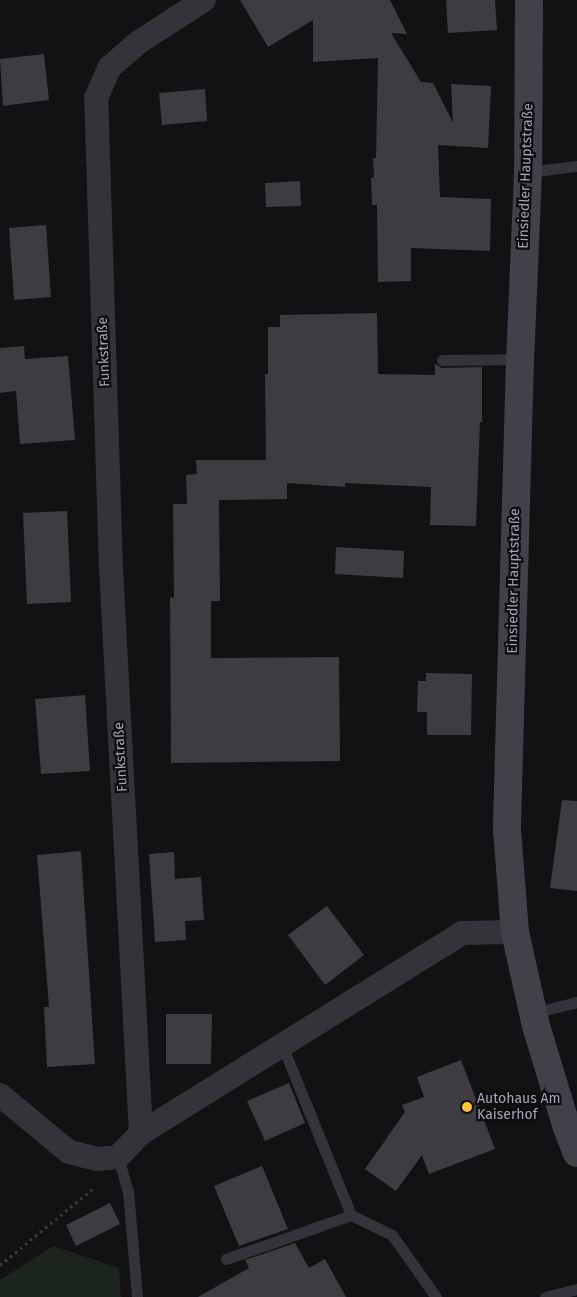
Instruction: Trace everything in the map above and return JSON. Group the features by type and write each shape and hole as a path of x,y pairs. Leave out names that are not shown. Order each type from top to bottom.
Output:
{"main road":[{"name":"Einsiedler Hauptstraße","path":"529,0 528,172 520,359 507,829 515,932 533,1013 572,1123 577,1152"}],"street":[{"name":"Funkstraße","path":"141,1133 111,569 96,98 110,67 140,42 204,0"},
{"path":"0,1095 69,1152 97,1159 118,1157 141,1133 462,933 515,932"}],"lane":[{"path":"528,172 577,166"},
{"path":"442,360 520,359"},
{"path":"533,1013 577,1002"},
{"path":"282,1045 351,1215 392,1234 436,1297"},
{"path":"118,1157 128,1191 137,1297"},
{"path":"226,1258 351,1215"},
{"path":"545,1297 577,1288"}],"path":[{"path":"0,1265 104,1180 118,1157"}],"shaded area":[{"path":"53,1246 119,1268 121,1297 0,1297 0,1280"}],"building":[{"path":"240,0 390,0 407,34 391,33 421,82 433,83 453,123 451,84 491,86 488,148 438,145 440,197 491,199 490,251 411,248 411,281 378,282 377,205 372,205 371,178 374,177 373,158 376,158 378,58 313,62 313,20 268,47"},
{"path":"446,0 495,0 497,30 448,33"},
{"path":"44,54 49,100 3,106 0,59"},
{"path":"205,89 207,121 162,125 159,93"},
{"path":"300,181 301,206 266,207 265,183"},
{"path":"46,225 51,297 14,300 9,228"},
{"path":"377,313 378,374 435,375 435,364 442,368 482,367 482,422 480,422 476,526 430,525 431,487 345,483 345,487 287,483 287,499 219,500 220,601 211,601 211,658 339,657 340,761 171,763 170,597 174,598 173,504 187,504 186,475 197,474 196,460 266,460 265,374 268,374 268,327 280,327 280,315"},
{"path":"24,346 25,359 68,356 75,440 20,444 16,391 0,393 0,348"},
{"path":"67,511 71,602 27,604 23,513"},
{"path":"336,547 404,551 403,578 335,574"},
{"path":"426,673 472,674 471,735 427,735 427,712 417,712 418,681 426,681"},
{"path":"85,695 90,771 41,774 35,699"},
{"path":"562,800 577,801 577,891 550,888"},
{"path":"81,851 95,1064 47,1067 44,1007 49,1007 37,855"},
{"path":"174,852 175,879 201,877 204,920 185,921 186,940 155,942 149,854"},
{"path":"327,906 364,955 325,985 288,935"},
{"path":"166,1014 212,1014 211,1064 166,1064"},
{"path":"461,1060 495,1149 429,1174 422,1155 396,1191 365,1169 405,1112 402,1105 424,1097 417,1077"},
{"path":"289,1083 305,1123 265,1141 247,1101"},
{"path":"262,1166 288,1229 239,1246 214,1186"},
{"path":"110,1203 120,1224 76,1246 66,1225"},
{"path":"295,1243 309,1268 325,1259 346,1297 198,1297 249,1268 245,1260"}],"place":[{"name":"Autohaus Am Kaiserhof","path":"467,1107"}]}
